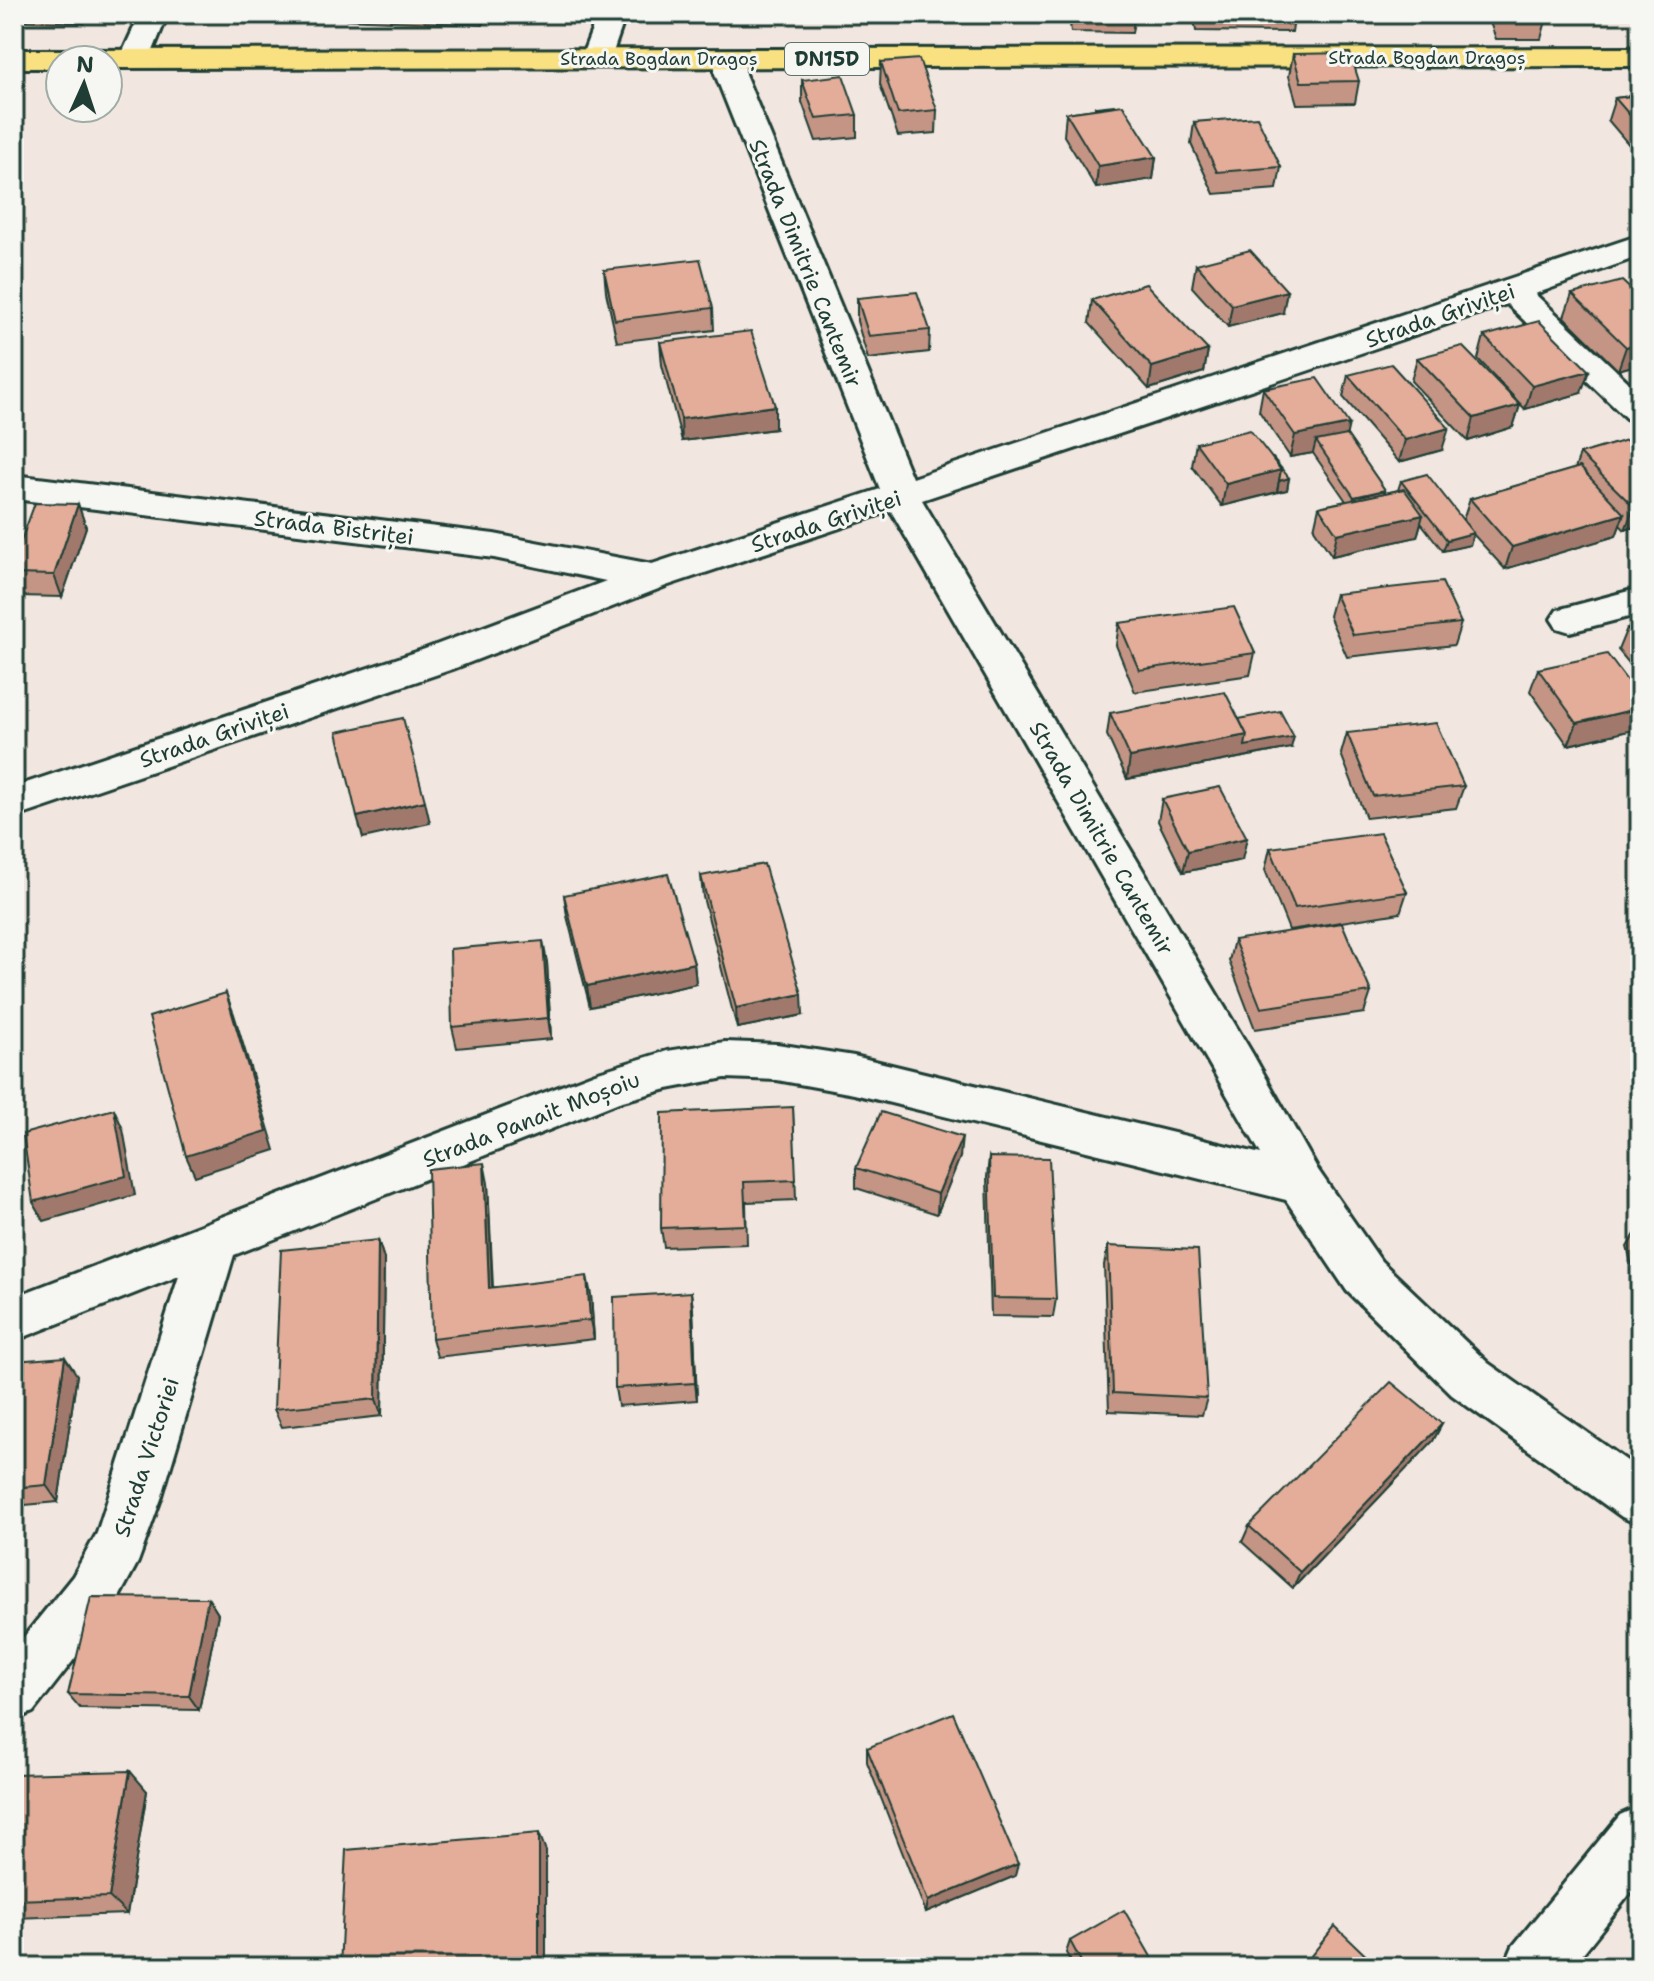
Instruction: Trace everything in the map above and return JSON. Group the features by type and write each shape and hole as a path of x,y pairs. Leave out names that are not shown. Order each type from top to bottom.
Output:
{"main road":[{"name":"Strada Bogdan Dragoș","path":"14,59 1640,57"}],"street":[{"path":"135,58 154,14"},
{"path":"596,58 612,14"},
{"name":"Strada Dimitrie Cantemir","path":"730,59 730,74 901,496 1236,1066 1301,1184 1364,1276 1470,1379 1629,1483"},
{"name":"Strada Griviței","path":"14,803 439,659 653,577 1513,291 1640,245"},
{"path":"1513,291 1640,412"},
{"name":"Strada Bistriței","path":"14,487 494,546 653,577"},
{"path":"1570,619 1640,601"},
{"name":"Strada Panait Moșoiu","path":"14,1319 611,1086 667,1070 725,1060 777,1062 854,1075 1301,1184"},
{"name":"Strada Victoriei","path":"14,1693 92,1594 119,1544 214,1241"},
{"path":"1534,1967 1640,1835"}],"building":[{"path":"1501,14 1546,14 1547,17 1502,18"},
{"path":"1350,53 1359,81 1301,82 1293,54"},
{"path":"919,59 937,110 898,114 881,62"},
{"path":"843,75 857,115 816,119 802,80"},
{"path":"1640,95 1640,127 1615,98"},
{"path":"1123,105 1156,157 1098,166 1066,113"},
{"path":"1257,117 1281,167 1217,172 1194,122"},
{"path":"1250,250 1287,291 1232,305 1196,264"},
{"path":"700,259 713,308 615,320 604,270"},
{"path":"1622,281 1640,298 1640,343 1626,347 1572,294"},
{"path":"1146,284 1208,350 1152,367 1092,300"},
{"path":"917,292 930,330 869,336 857,298"},
{"path":"1539,321 1589,371 1532,386 1484,336"},
{"path":"751,331 775,406 681,419 660,342"},
{"path":"1462,346 1520,405 1474,418 1417,358"},
{"path":"1391,364 1449,428 1405,440 1348,375"},
{"path":"1317,378 1349,424 1295,435 1263,389"},
{"path":"1250,430 1281,470 1226,484 1196,443"},
{"path":"1347,435 1385,490 1354,497 1316,441"},
{"path":"1640,436 1640,505 1634,507 1580,454"},
{"path":"1272,458 1289,478 1279,481 1281,470"},
{"path":"1580,467 1624,514 1512,547 1470,499"},
{"path":"1427,474 1473,533 1447,540 1401,481"},
{"path":"1404,489 1423,515 1337,534 1319,507"},
{"path":"35,503 78,504 54,575 14,574 14,560"},
{"path":"1442,582 1461,623 1353,635 1335,594"},
{"path":"1234,607 1255,653 1139,670 1119,623"},
{"path":"1640,624 1640,643 1627,628"},
{"path":"1607,654 1640,698 1640,708 1577,723 1538,669"},
{"path":"1225,692 1247,735 1130,757 1110,713"},
{"path":"1280,711 1294,737 1245,746 1247,735 1239,719"},
{"path":"403,718 425,801 357,817 337,732"},
{"path":"1436,723 1464,786 1373,796 1347,733"},
{"path":"1220,787 1247,838 1188,851 1162,799"},
{"path":"1380,833 1407,892 1295,908 1270,848"},
{"path":"764,864 802,994 736,1008 701,876"},
{"path":"668,874 694,963 587,986 564,895"},
{"path":"1342,923 1371,992 1261,1008 1234,940"},
{"path":"543,941 548,1018 452,1027 450,949"},
{"path":"226,993 267,1131 186,1156 149,1017"},
{"path":"793,1107 796,1180 744,1182 746,1225 661,1228 662,1113"},
{"path":"114,1109 126,1176 33,1202 23,1134"},
{"path":"881,1112 962,1137 938,1194 856,1168"},
{"path":"989,1157 1049,1158 1056,1299 993,1298"},
{"path":"484,1163 489,1288 587,1276 590,1320 432,1338 428,1169"},
{"path":"378,1240 376,1399 274,1409 281,1250"},
{"path":"1108,1246 1198,1250 1207,1398 1113,1393"},
{"path":"691,1292 695,1383 615,1388 614,1297"},
{"path":"65,1357 46,1485 14,1488 14,1361"},
{"path":"1391,1382 1442,1424 1300,1572 1249,1526"},
{"path":"91,1597 208,1598 189,1696 68,1694"},
{"path":"953,1713 1018,1864 928,1901 867,1748"},
{"path":"130,1771 109,1897 14,1900 14,1774"},
{"path":"539,1833 539,1959 453,1967 340,1967 346,1850"},
{"path":"1124,1910 1157,1967 1084,1967 1070,1941"},
{"path":"1335,1926 1378,1967 1302,1967"}]}
